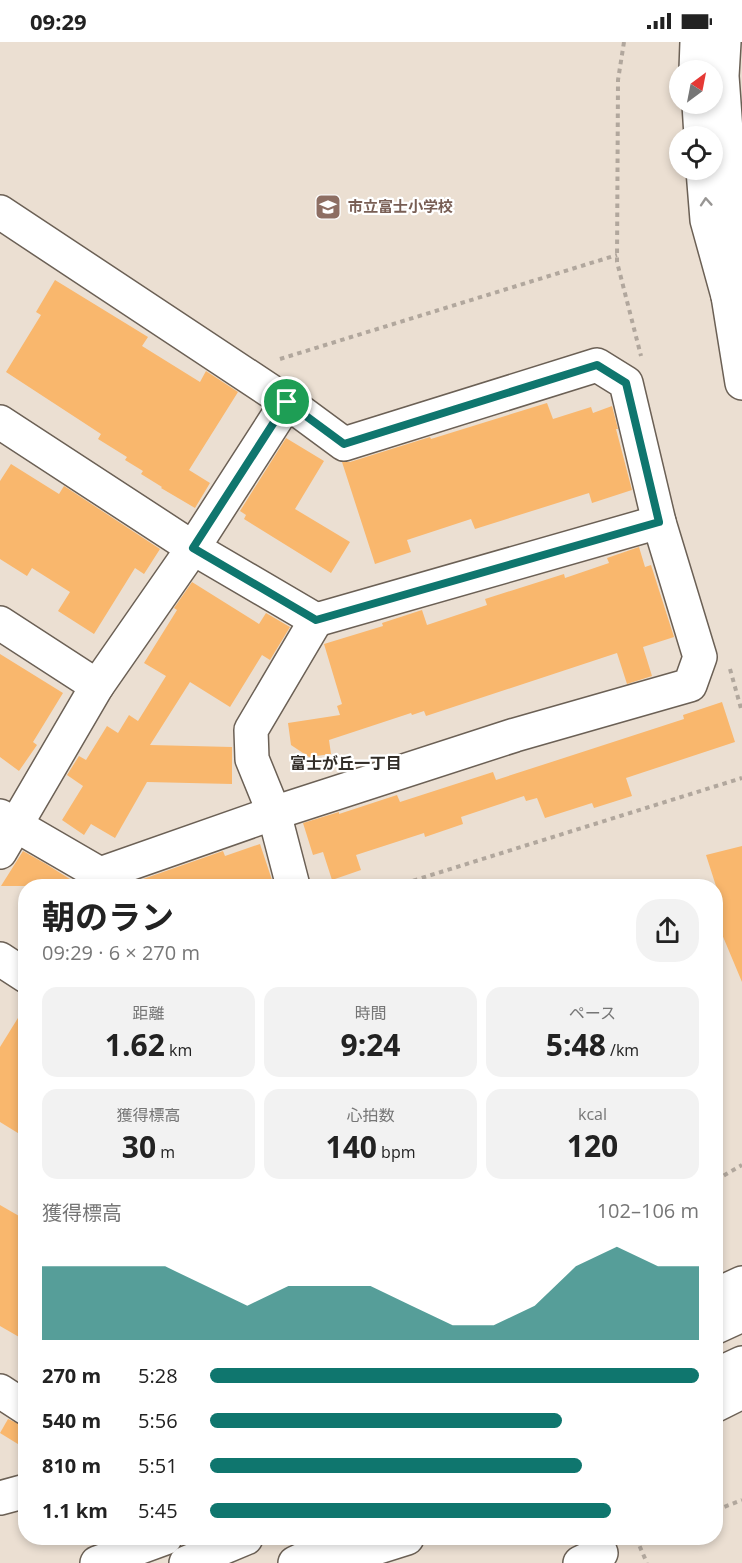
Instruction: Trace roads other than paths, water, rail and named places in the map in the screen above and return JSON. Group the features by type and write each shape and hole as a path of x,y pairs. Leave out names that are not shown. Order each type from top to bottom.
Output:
{"street":[{"path":"696,60 697,42"},
{"path":"724,42 722,76 732,213 728,296"},
{"path":"705,180 707,220 728,296 742,383"},
{"path":"0,212 287,402 344,444 597,365 626,383 659,522 700,657 690,685 515,735 274,813 100,874 5,831 97,686 193,548 287,402"},
{"path":"0,422 193,548 316,620"},
{"path":"291,879 274,813 252,759 251,730 316,620 659,522"},
{"path":"0,623 97,686"},
{"path":"0,959 18,971"},
{"path":"723,1292 742,1282"},
{"path":"723,1324 742,1315"},
{"path":"723,1372 742,1363"},
{"path":"0,1391 18,1403"},
{"path":"723,1402 742,1392"},
{"path":"0,1498 18,1493"},
{"path":"97,1563 146,1545"},
{"path":"172,1563 206,1545"},
{"path":"186,1563 229,1545"},
{"path":"295,1563 336,1545"},
{"path":"328,1563 385,1545"},
{"path":"362,1563 405,1545"}],"place":[{"name":"市立富士小学校","path":"328,207"}],"district":[{"name":"富士が丘一丁目","path":"346,763"}]}
